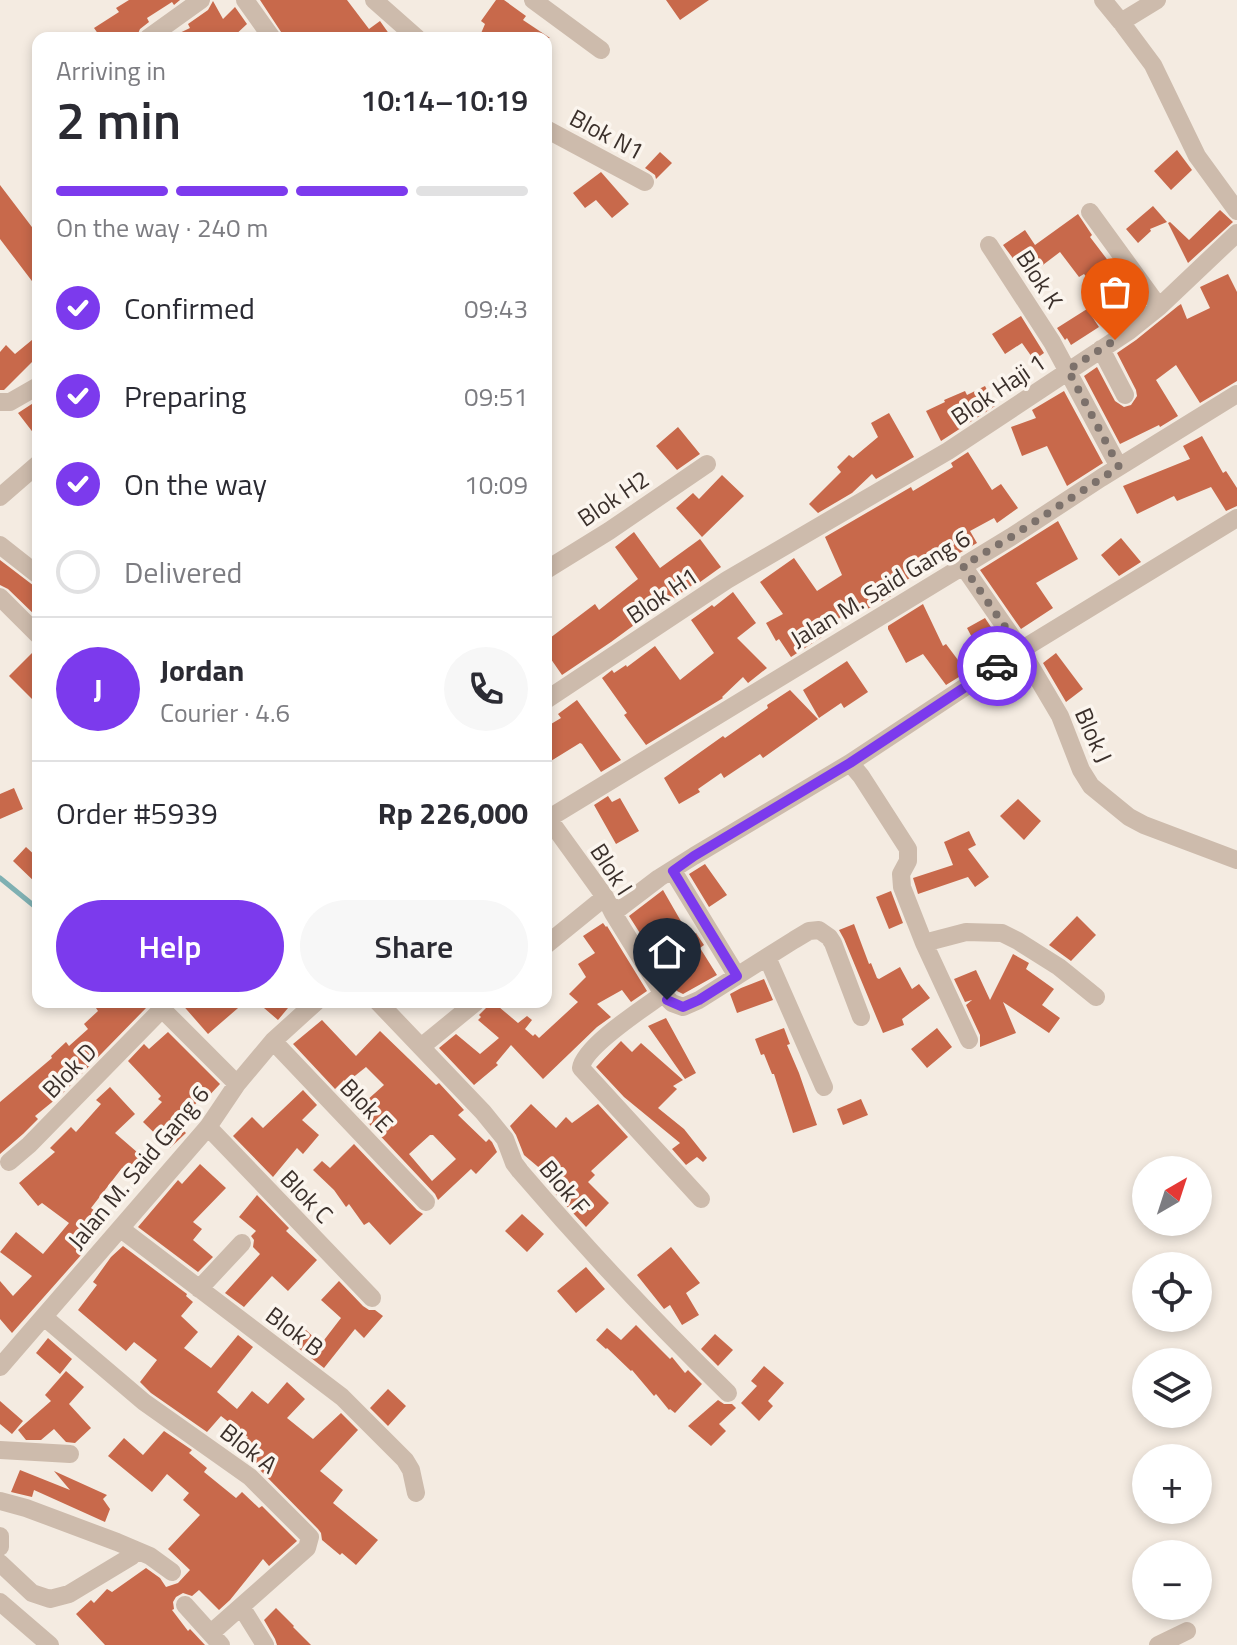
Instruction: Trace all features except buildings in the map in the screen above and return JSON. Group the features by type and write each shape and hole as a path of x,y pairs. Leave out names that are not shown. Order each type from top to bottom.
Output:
{"street":[{"path":"156,32 201,0"},
{"path":"245,0 268,32"},
{"path":"374,0 410,32"},
{"path":"533,0 601,50"},
{"path":"1103,0 1153,65 1197,156 1237,211"},
{"path":"1121,22 1157,0"},
{"name":"Blok N1","path":"552,132 645,182"},
{"path":"1090,212 1159,307"},
{"name":"Blok Haji 1","path":"807,533 948,451 1129,331 1237,233"},
{"name":"Blok K","path":"989,245 1052,342 1119,467"},
{"path":"1101,349 1125,395"},
{"path":"0,402 10,402 32,389"},
{"name":"Jalan M. Said Gang 6","path":"552,816 1011,537 1237,394"},
{"name":"Blok H2","path":"552,566 707,464"},
{"path":"0,497 32,469"},
{"path":"552,941 850,763 1021,650 1237,518"},
{"name":"Blok H1","path":"552,696 727,580 807,533"},
{"path":"0,545 32,570"},
{"name":"Blok J","path":"963,566 1021,650 1060,716 1081,770 1091,786 1129,817 1144,825 1237,860"},
{"path":"0,597 32,629"},
{"path":"850,763 908,849 908,861 901,874 902,887 969,1040"},
{"name":"Blok I","path":"552,826 609,905 663,994"},
{"path":"673,871 737,976"},
{"path":"701,1199 581,1068 581,1062 589,1052 663,994 672,1003 683,1007 814,929 823,932 833,943 861,1017"},
{"path":"924,943 966,932 1002,933 1059,967 1096,997"},
{"path":"767,957 824,1087"},
{"name":"Blok D","path":"9,1162 39,1135 158,1008"},
{"name":"Blok D","path":"162,1008 237,1084"},
{"name":"Jalan M. Said Gang 6","path":"0,1367 208,1127 237,1084 273,1041 309,1008"},
{"name":"Blok F","path":"384,1008 497,1128 514,1163 580,1242 728,1393"},
{"path":"421,1047 469,1008"},
{"name":"Blok E","path":"273,1041 426,1202"},
{"name":"Blok C","path":"208,1127 372,1298"},
{"name":"Blok B","path":"121,1229 342,1397 405,1460 411,1470 416,1493"},
{"path":"199,1289 242,1243"},
{"name":"Blok A","path":"44,1317 144,1402 250,1477 308,1534 310,1540 307,1548 242,1608 216,1639"},
{"path":"0,1450 70,1454"},
{"path":"0,1501 117,1542 150,1556 172,1572"},
{"path":"0,1536 0,1547"},
{"path":"0,1563 32,1593 50,1599 69,1594 132,1556"},
{"path":"0,1602 50,1645"},
{"path":"185,1605 216,1639"},
{"path":"242,1608 265,1645"},
{"path":"1158,1645 1187,1631"}],"waterway":[{"path":"0,878 32,904"}],"way so far":[{"path":"997,666 1021,650 963,566 1119,467 1068,370 1115,340"}],"route":[{"path":"667,1000 683,1007 737,976 673,871 850,763 997,666"}]}
